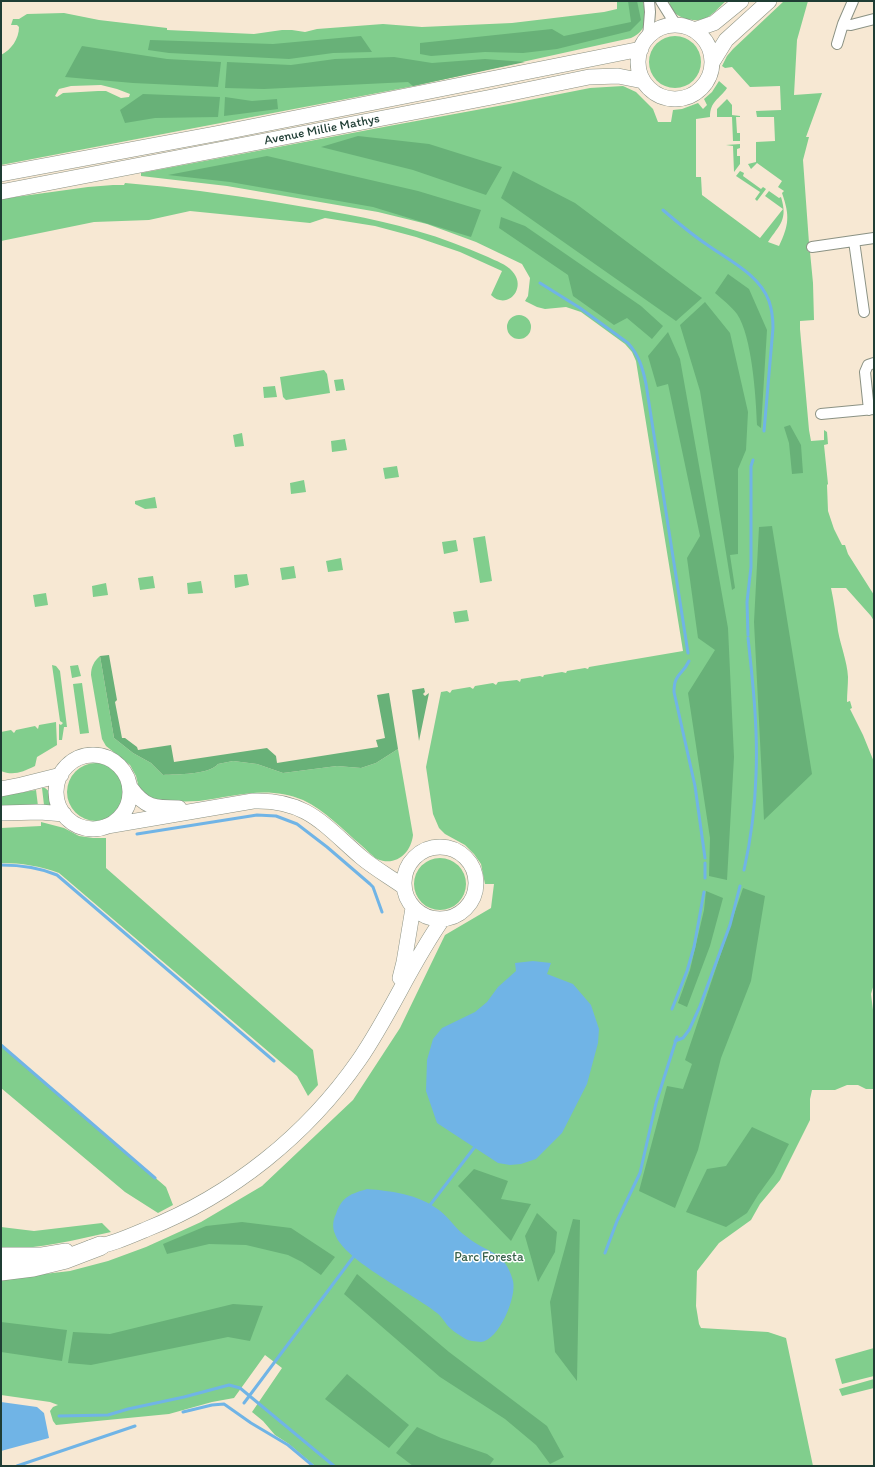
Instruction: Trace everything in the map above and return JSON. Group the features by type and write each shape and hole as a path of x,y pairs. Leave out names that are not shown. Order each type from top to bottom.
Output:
{"highway":[{"path":"1,1271 33,1267 66,1259 100,1246"}],"street":[{"path":"649,1 650,12 644,43 638,59 639,70 643,81 651,90 661,97 673,99 684,98 695,94 704,87 710,77 713,61 726,40 769,1"},
{"path":"661,1 663,7 676,25"},
{"path":"694,30 714,23 741,1"},
{"path":"837,44 843,24 853,1"},
{"path":"843,24 850,25 874,19"},
{"path":"644,43 661,28 676,25 686,26 704,38 710,48 713,61"},
{"name":"Avenue Millie Mathys","path":"1,174 220,133 644,43"},
{"name":"Avenue Millie Mathys","path":"1,192 589,77 618,76 643,81"},
{"path":"812,248 874,238"},
{"path":"854,241 864,312"},
{"path":"821,414 872,410 866,372 868,366 874,363"},
{"path":"214,807 158,808 148,805 135,794 130,787 126,775 119,766 109,759 98,756 80,758 72,762 61,775 57,788 58,802 64,814 72,822 83,827 95,829 253,801 276,801 291,805 305,811 334,832 370,864 404,887"},
{"path":"1,789 61,775"},
{"path":"106,826 117,820 125,811 130,799 130,787"},
{"path":"1,813 40,812 64,814"},
{"path":"442,846 452,848 461,853 474,868 476,878 475,896 461,913 452,918 442,920 431,919 422,915 413,908 405,895 404,879 410,863 414,857 427,848 442,846"},
{"path":"381,870 410,863"},
{"path":"393,1000 404,962 413,908"},
{"path":"1,1259 42,1255 100,1246 120,1240 159,1224 202,1203 271,1155 317,1113 359,1060 430,937 442,920"},
{"path":"1,1255 42,1255"}],"green space":[{"path":"617,1 643,1 645,22 641,31 637,35 631,38 409,87 1,165 1,55 11,47 18,36 19,27 17,25 11,25 13,19 19,19 27,14 64,13 99,20 167,28 167,30 254,34 282,30 305,32 317,29 383,24 422,27 512,23 604,12 617,9","holes":["101,85 130,94 129,97 121,98 106,91 63,93 57,97 55,96 59,89 71,86"]},
{"path":"628,1 637,1 641,20 630,31 557,49 523,53 485,52 431,56 420,54 420,43 552,29 564,36 631,22"},
{"path":"669,1 726,1 710,16 704,19 696,20 684,18 677,14 672,10"},
{"name":"Parc Foresta","path":"784,1 808,1 797,40 794,95 822,93 806,137 809,137 803,160 809,243 807,245 808,252 810,252 813,283 814,320 800,321 809,430 811,441 824,440 824,430 827,432 828,444 824,445 828,484 828,511 834,529 842,545 845,545 848,554 874,595 874,621 846,588 831,588 848,677 847,702 850,701 852,708 850,709 874,762 874,984 871,994 874,1018 874,1089 866,1089 858,1085 847,1085 835,1090 812,1090 810,1099 810,1120 780,1180 760,1204 751,1220 719,1243 697,1271 696,1306 701,1328 768,1332 786,1338 813,1466 315,1466 289,1444 275,1435 263,1421 252,1412 282,1368 265,1355 234,1398 212,1402 169,1414 56,1425 50,1411 53,1407 58,1405 50,1402 1,1395 1,1279 70,1271 108,1261 146,1247 201,1222 262,1186 353,1100 400,1028 445,935 491,908 494,884 485,884 481,864 474,854 465,845 445,834 439,828 433,814 426,767 441,692 447,691 450,693 452,690 470,687 473,689 475,686 493,683 496,685 498,682 517,680 520,682 521,679 540,676 543,677 544,675 562,672 566,673 567,671 585,668 588,669 589,667 683,651 636,361 632,352 625,344 581,312 566,307 545,309 525,301 528,296 530,278 522,264 476,242 427,224 378,212 227,186 141,176 141,173 590,88 623,86 636,92 653,109 658,122 671,122 673,110 682,109 698,103 703,109 707,105 704,99 712,92 719,81 727,88 713,104 710,117 696,119 696,177 701,177 702,195 760,238 783,209 765,196 769,191 779,198 781,197 784,211 782,221 768,242 779,246 785,232 787,220 786,208 782,193 784,191 778,187 782,181 757,163 751,169 748,164 756,162 756,142 775,141 774,117 757,117 756,111 781,110 780,86 750,87 732,67 725,68 722,66 727,56 733,49"},
{"path":"361,36 372,52 333,53 289,59 169,53 148,50 150,40 273,44"},
{"path":"670,36 680,36 694,43 701,57 701,67 694,81 680,88 670,88 660,84 653,77 649,67 649,57 653,47 660,40"},
{"path":"82,46 167,59 221,62 218,87 133,83 65,77"},
{"path":"394,57 432,63 485,59 525,62 413,86 408,82 264,89 225,88 227,62 291,65 335,59"},
{"path":"143,94 220,97 218,117 155,118 125,123 120,110"},
{"path":"225,97 252,101 277,99 278,109 224,116"},
{"path":"727,99 732,105 732,115 740,116 736,117 737,133 740,133 740,141 733,141 732,117 717,117 717,109"},
{"path":"358,136 429,144 502,167 486,195 413,170 321,147"},
{"path":"740,144 740,148 737,149 737,156 740,156 740,164 734,172 733,146 726,145"},
{"path":"267,156 418,191 481,210 471,237 373,207 230,182 168,175"},
{"path":"513,171 575,203 702,298 676,321 501,198"},
{"path":"740,171 744,173 743,176 761,189 763,187 766,189 757,201 755,199 760,192 736,176"},
{"path":"125,183 256,199 346,214 400,226 453,243 504,265 512,271 516,278 518,284 517,290 509,299 497,299 491,295 502,271 460,252 416,237 375,226 325,218 310,223 190,211 149,220 94,222 1,241 1,199 88,187 124,185"},
{"path":"501,217 525,226 641,306 663,326 652,339 627,318 614,325 573,296 568,275 499,228"},
{"path":"728,274 749,289 767,330 761,428 757,425 756,399 750,351 742,324 735,311 715,293"},
{"path":"705,302 730,333 748,412 746,450 738,469 738,554 730,555 735,588 732,590 700,391 680,325"},
{"path":"519,315 528,318 531,327 528,336 519,339 510,336 507,327 510,318"},
{"path":"668,332 680,359 728,628 734,757 727,880 709,876 710,838 688,693 715,650 698,638 687,558 700,536 668,384 657,387 648,356"},
{"path":"324,370 327,374 330,393 286,400 283,397 280,377"},
{"path":"343,379 345,390 336,391 334,380"},
{"path":"275,386 277,397 264,398 263,387"},
{"path":"790,425 801,445 803,473 792,474 789,443 784,427"},
{"path":"242,433 244,446 235,447 233,435"},
{"path":"345,439 347,450 332,452 331,441"},
{"path":"397,466 399,477 385,479 383,468"},
{"path":"304,480 306,492 291,494 290,483"},
{"path":"155,497 157,508 145,509 135,504 135,501"},
{"path":"772,526 812,774 764,820 754,622 759,527"},
{"path":"485,536 492,581 480,583 473,538"},
{"path":"456,540 458,551 444,554 442,542"},
{"path":"341,558 343,570 328,572 326,561"},
{"path":"294,566 296,578 282,580 280,568"},
{"path":"247,574 249,585 235,588 234,575"},
{"path":"153,576 155,588 140,590 138,578"},
{"path":"201,581 203,593 188,594 187,583"},
{"path":"106,583 108,595 93,597 92,586"},
{"path":"46,593 48,605 35,607 33,595"},
{"path":"467,610 469,621 455,623 453,612"},
{"path":"109,655 117,700 115,702 122,738 125,738 137,747 138,750 171,745 174,762 267,748 276,756 277,763 378,747 376,740 385,738 377,695 389,693 398,749 376,763 361,768 337,766 283,773 257,764 233,761 218,764 214,768 200,772 163,775 151,763 133,753 114,738 100,656"},
{"path":"100,656 114,738 133,753 151,763 163,775 200,772 214,768 218,764 233,761 257,764 283,773 337,766 361,768 376,763 398,749 413,835 412,842 406,853 396,860 384,861 377,859 319,809 303,800 277,793 251,793 199,801 150,800 139,788 136,776 130,765 106,746 102,739 91,675 93,664"},
{"path":"52,665 56,666 60,671 67,727 64,727 62,740 59,740 59,724 61,725 63,723 60,721"},
{"path":"78,665 81,676 72,678 70,666"},
{"path":"82,683 89,733 80,734 73,684"},
{"path":"424,688 425,692 423,694 425,696 429,693 419,741 412,690"},
{"path":"56,722 57,745 37,757 35,766 18,773 1,771 1,732 11,730 14,733 16,730 35,726 38,729 39,725"},
{"path":"90,763 102,763 117,771 125,786 125,798 117,813 102,821 90,821 75,813 67,798 67,786 75,771"},
{"path":"42,788 45,788 51,793 54,807 44,805"},
{"path":"36,790 38,806 1,807 1,796"},
{"path":"41,822 64,828 79,836 106,838 106,868 313,1050 318,1085 308,1096 297,1076 59,873 31,865 1,863 1,828 41,826"},
{"path":"440,858 450,860 458,866 464,874 466,884 464,894 458,902 450,908 440,910 430,908 422,902 416,894 414,884 416,874 422,866 430,860"},
{"path":"743,888 765,896 751,981 721,1058 698,1150 675,1208 639,1191 667,1086 683,1089 692,1064 685,1060"},
{"path":"706,891 723,898 710,946 687,1007 678,1003 690,970 704,910"},
{"path":"1,1045 166,1187 173,1205 158,1213 125,1192 1,1088"},
{"path":"752,1127 789,1144 774,1173 747,1213 726,1227 686,1212 707,1169 726,1166"},
{"path":"474,1169 508,1181 501,1199 531,1204 511,1241 458,1186"},
{"path":"537,1213 557,1232 555,1252 538,1282 525,1236"},
{"path":"573,1219 580,1220 577,1381 555,1352 550,1302"},
{"path":"242,1222 291,1228 335,1257 321,1275 302,1262 288,1255 246,1245 209,1244 167,1254 163,1244 206,1226"},
{"path":"102,1223 111,1232 43,1246 1,1249 1,1227 34,1231"},
{"path":"357,1274 449,1352 547,1426 564,1457 550,1464 536,1445 505,1419 440,1377 344,1294"},
{"path":"233,1304 263,1306 250,1341 228,1337 91,1365 68,1363 73,1332 110,1334"},
{"path":"1,1322 67,1330 62,1361 1,1352"},
{"path":"874,1348 874,1376 842,1384 835,1359"},
{"path":"347,1374 409,1425 389,1448 325,1399"},
{"path":"874,1379 874,1388 842,1396 839,1389"},
{"path":"417,1427 441,1438 487,1454 494,1459 489,1466 413,1466 396,1453"}],"water":[{"path":"533,961 551,963 547,974 573,984 591,1005 599,1029 598,1043 587,1084 562,1133 536,1159 521,1164 510,1165 498,1163 437,1123 426,1091 427,1060 433,1039 442,1028 475,1012 487,1002 498,987 516,971 515,963"},
{"path":"367,1189 404,1194 422,1200 443,1213 459,1231 495,1254 505,1263 510,1271 514,1288 505,1317 494,1334 481,1342 467,1340 450,1329 437,1313 365,1266 341,1244 335,1234 333,1226 338,1208 344,1199 356,1192"},
{"path":"1,1402 37,1407 44,1413 49,1438 1,1451"}],"waterway":[{"path":"663,210 695,236 742,268 758,283 769,301 773,328 764,431"},
{"path":"540,283 580,308 628,343 640,362 646,384 688,653"},
{"path":"748,635 747,602 751,567 751,466 753,460"},
{"path":"744,870 754,811 756,758 755,706 748,638"},
{"path":"689,661 675,681 674,692 695,786 705,858"},
{"path":"137,834 257,815 276,816 297,824 327,847 370,884 373,887 382,912"},
{"path":"705,863 705,878"},
{"path":"1,865 29,867 57,875 274,1061"},
{"path":"675,1041 683,1038 689,1030 700,1006 730,925 740,886"},
{"path":"672,1009 687,971 694,947 704,892"},
{"path":"605,1253 617,1221 640,1173 656,1103 677,1037"},
{"path":"1,1045 155,1178"},
{"path":"430,1205 474,1148"},
{"path":"244,1403 354,1256"},
{"path":"59,1416 108,1415 229,1385 240,1388 334,1466"},
{"path":"183,1412 212,1405 224,1404 251,1423 288,1445 313,1466"},
{"path":"17,1466 135,1426"}]}
